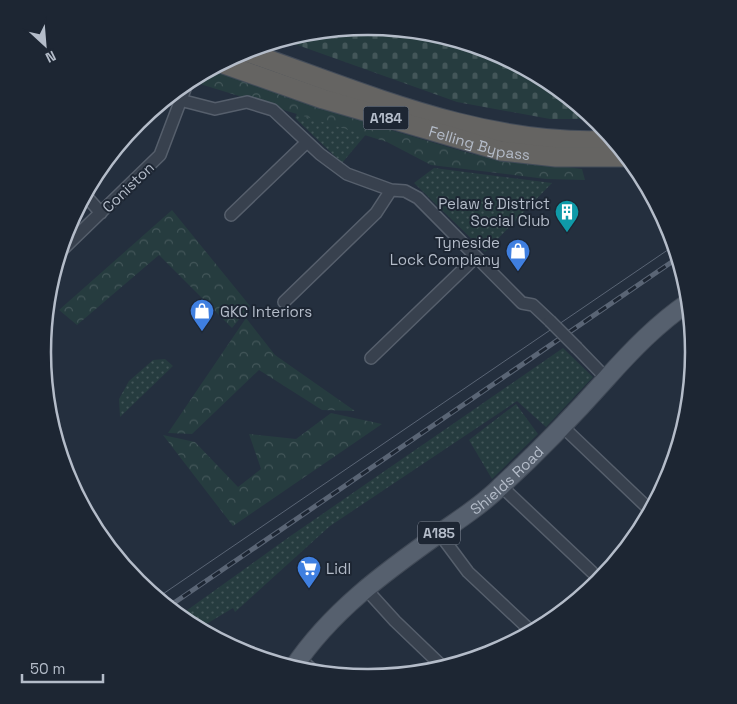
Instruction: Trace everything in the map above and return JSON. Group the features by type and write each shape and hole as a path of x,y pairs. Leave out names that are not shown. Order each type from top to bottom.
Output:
{"highway":[{"name":"Felling Bypass","path":"257,55 402,105 490,131 532,137 604,140"},
{"name":"Felling Bypass","path":"231,67 322,99 501,151 556,157 619,158"}],"main road":[{"name":"Shields Road","path":"298,661 326,625 365,588 483,502 501,486 562,426 654,328 682,307"}],"street":[{"name":"Coniston","path":"72,241 160,155 181,97"},
{"path":"180,100 215,109 247,102 273,110 307,142 347,174 391,190 405,191 418,198 522,303 533,305 607,379"},
{"path":"231,215 307,142"},
{"path":"284,302 376,212 391,190"},
{"path":"90,201 101,213"},
{"path":"371,358 476,257"},
{"path":"562,426 646,506"},
{"path":"501,486 592,572"},
{"path":"439,533 468,572 527,627"},
{"path":"365,588 395,621 437,661"}],"green space":[{"path":"368,35 410,38 451,46 490,59 527,77 545,88 583,119 550,119 457,102 295,44 327,38"},
{"path":"220,72 391,130 472,154 582,169 585,180 546,179 431,165 387,142 200,84"},
{"path":"299,109 368,132 342,163 295,118"},
{"path":"434,168 552,183 485,252 414,183"},
{"path":"172,210 250,306 232,328 159,255 77,325 59,310"},
{"path":"246,318 275,355 355,411 322,410 259,370 192,434 168,433"},
{"path":"563,348 593,377 546,427 517,401 330,526 235,612 233,608 206,624 186,611 289,537"},
{"path":"165,359 173,366 120,417 119,399 129,381 153,360"},
{"path":"516,404 538,434 492,479 469,440"},
{"path":"331,413 382,424 233,526 163,435 195,442 238,487 261,469 249,434 296,439"}],"tram line":[{"path":"164,594 669,249"}],"railway":[{"path":"175,602 672,261"}],"place":[{"name":"Pelaw & District Social Club","path":"567,233"},
{"name":"Tyneside Lock Complany","path":"518,272"},
{"name":"GKC Interiors","path":"202,332"},
{"name":"Lidl","path":"309,589"}]}
